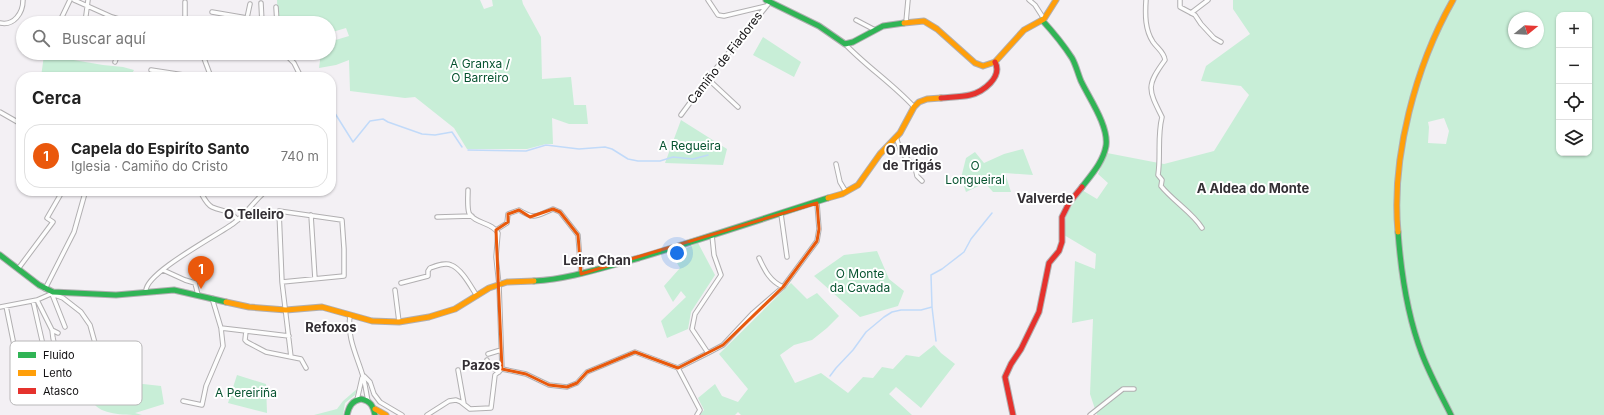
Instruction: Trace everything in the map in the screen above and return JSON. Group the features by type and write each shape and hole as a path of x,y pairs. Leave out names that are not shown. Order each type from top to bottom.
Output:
{"main road":[{"path":"768,2 819,26 845,44 854,42 882,26 924,21 938,29 976,63 983,66 996,62 1024,30 1043,19 1056,0"},
{"path":"1451,415 1432,378 1419,346 1407,302 1400,258 1396,210 1399,166 1405,126 1416,84 1427,54 1453,0"},
{"path":"1013,415 1005,377 1039,312 1049,263 1059,251 1062,242 1062,217 1069,203 1099,165 1106,145 1101,120 1081,80 1073,60 1043,19"},
{"path":"0,255 17,269 52,293 116,295 174,290 211,297 249,307 286,310 322,307 372,321 399,322 429,317 455,308 489,288 499,285 518,280 550,280 582,274 817,203 846,192 858,185 880,154 900,133 914,107 926,99 970,94 987,87 996,75 996,62"},
{"path":"347,415 349,405 362,399 368,401 375,409 386,415"},
{"path":"375,409 375,415"}],"street":[{"path":"18,16 23,0"},
{"path":"62,16 70,0"},
{"path":"74,0 112,16"},
{"path":"86,16 88,0"},
{"path":"708,0 718,15 724,16 768,2"},
{"path":"906,22 908,0"},
{"path":"1029,0 1035,5 1043,19"},
{"path":"1146,0 1146,26 1153,42 1164,54 1165,60 1154,76 1150,86 1151,93 1162,118 1159,129 1160,154 1158,175 1162,180 1161,186 1178,205 1197,220 1202,228"},
{"path":"1180,0 1180,7 1194,15 1214,38 1221,42"},
{"path":"1191,13 1208,0"},
{"path":"185,2 185,16"},
{"name":"Camiño de Fiadores","path":"682,115 768,2"},
{"path":"262,3 262,16"},
{"path":"247,16 250,4"},
{"path":"276,6 277,16"},
{"path":"212,12 235,16"},
{"path":"0,23 9,24 16,19"},
{"path":"856,20 875,30"},
{"path":"845,44 859,59 901,93 914,107"},
{"path":"205,60 209,72"},
{"path":"291,60 298,72"},
{"path":"151,70 164,72"},
{"path":"708,79 738,107"},
{"path":"0,112 16,121"},
{"path":"896,137 901,152 915,167 917,176 922,181"},
{"path":"836,164 840,182 846,192"},
{"path":"427,415 449,401 461,402 470,409 491,408 495,375 500,371 501,350 499,285 496,257 498,232 472,216 469,212 468,190"},
{"path":"17,269 53,222 47,218 60,196"},
{"path":"45,289 74,232 84,196"},
{"path":"203,196 211,207 227,211 238,220"},
{"path":"146,292 146,289 153,278 189,250 238,220 261,196"},
{"path":"678,368 723,345 753,313 783,287 817,241 819,228 817,203"},
{"path":"496,230 507,223 508,214 519,210 530,217 534,217 552,209 560,212 578,235 582,274"},
{"path":"282,282 344,276 342,220 279,211 282,282 291,357"},
{"path":"781,214 787,257"},
{"path":"311,215 315,280"},
{"path":"436,217 472,216"},
{"path":"708,353 692,329 695,314 721,275 714,255 712,235"},
{"path":"759,258 769,277 776,284 783,287"},
{"path":"401,283 428,276 428,271 430,268 442,264 452,265 465,277 477,296"},
{"path":"164,270 195,283 198,295"},
{"path":"395,290 399,322"},
{"path":"52,293 65,327"},
{"path":"0,307 35,301 52,293 63,298 81,312 90,325 94,341"},
{"path":"183,401 202,405 206,386 223,346 221,328 211,297"},
{"path":"214,305 218,300"},
{"path":"35,301 52,330 54,341"},
{"path":"35,301 43,341"},
{"path":"6,306 13,341"},
{"path":"350,316 349,328 352,345 363,375 368,401"},
{"path":"221,328 289,336"},
{"path":"52,330 58,333"},
{"path":"246,331 245,340 247,342 266,352 301,359 306,368"},
{"path":"488,354 501,350"},
{"path":"487,360 488,364 500,371 526,374 549,385 567,387 577,383 587,372 636,352 678,368 700,410 697,415"},
{"path":"458,370 464,405"},
{"path":"357,400 363,375"},
{"path":"363,375 370,382 374,394 380,402 402,415"},
{"path":"1090,415 1123,389 1134,389"}],"highlighted area":[{"path":"817,203 819,229 817,241 783,287 723,345 678,368 635,352 587,372 577,383 567,387 549,385 526,374 502,369 496,230 508,222 508,214 519,210 530,217 553,209 560,212 578,235 581,274"}],"green space":[{"name":"A Granxa / O Barreiro","path":"277,0 480,0 484,9 493,6 492,0 522,0 541,37 542,79 571,77 574,105 586,105 588,124 569,124 552,118 553,144 546,144 527,149 467,149 454,128 415,97 405,98 350,91 349,60 336,65 319,68 320,60 336,60 336,40 349,36 346,28 336,31 336,16 278,16"},
{"path":"1233,0 1604,0 1604,415 1097,415 1090,394 1093,319 1072,323 1075,261 1095,269 1096,254 1064,235 1066,215 1082,190 1097,199 1108,183 1098,174 1107,153 1164,164 1214,151 1249,95 1241,86 1201,81 1206,66 1250,34 1233,9","holes":["1444,118 1449,131 1446,144 1428,143 1428,122"]},
{"path":"763,37 801,62 794,77 753,55"},
{"path":"43,60 74,60 134,70 133,72 42,72"},
{"name":"A Regueira","path":"681,120 727,149 723,165 665,163"},
{"name":"O Longueiral","path":"1023,149 1033,175 1005,173 1011,192 993,192 985,183 966,192 961,178 966,158 975,152 984,163 1004,154"},
{"path":"698,243 715,275 691,312 688,329 667,338 661,321 686,297 681,291 673,302 664,286 680,268 672,255"},
{"name":"O Monte da Cavada","path":"877,251 889,279 904,291 898,306 860,317 814,276 844,255"},
{"path":"791,283 807,299 817,293 839,316 812,340 794,345 780,355 795,383 821,373 848,393 863,377 873,378 882,367 893,369 906,355 919,357 934,345 941,353 955,364 921,408 896,387 889,394 912,415 741,415 738,412 735,415 700,415 704,410 698,398 715,384 722,396 738,402 748,389 719,354"},
{"name":"A Pereiriña","path":"237,375 266,384 267,413 228,403"},
{"path":"142,384 161,386 164,404 135,413 142,415 110,413 95,405 142,405"},
{"path":"357,389 355,395 345,403 343,415 314,415 337,409 343,401"}],"waterway":[{"path":"336,115 353,142 370,121 383,119 422,134 435,135 452,132 462,147"},
{"path":"468,150 526,151 546,145 579,149 605,147 612,149 628,159 638,161 660,161 673,157 693,159 708,155"},
{"path":"830,376 853,350 866,332 884,317 892,312 901,310 921,310 932,307 931,275 942,269 964,252 971,239 992,213"},
{"path":"932,307 936,341"}],"traffic: fast":[{"path":"766,0 819,26 845,44 853,42 883,26 904,23"},
{"path":"1042,20 1058,38 1072,58 1081,81 1102,121 1106,138 1105,152 1097,168 1082,187"},
{"path":"534,281 561,278 639,258 828,198"},
{"path":"1398,232 1403,278 1412,324 1425,362 1451,415"},
{"path":"0,255 39,285 53,292 116,295 174,290 226,302"},
{"path":"347,415 351,404 361,399 371,404 375,415"}],"traffic: slow":[{"path":"904,23 924,21 937,29 975,63 983,66 995,62 1024,30 1044,19 1056,0"},
{"path":"1398,232 1398,173 1409,112 1417,82 1428,53 1453,0"},
{"path":"828,198 842,194 858,185 880,154 900,133 914,107 919,102 927,99 941,98"},
{"path":"226,302 249,307 286,310 322,307 372,321 399,322 429,317 455,309 489,288 507,282 534,281"},
{"path":"375,409 386,415"}],"traffic: jam":[{"path":"941,98 967,96 981,91 994,78 997,68 995,62"},
{"path":"1013,415 1005,377 1039,312 1049,263 1059,251 1062,242 1062,217 1069,203 1082,187"}],"place":[{"name":"Capela do Espiríto Santo","path":"201,289"}],"district":[{"name":"O Medio de Trigás","path":"912,158"},
{"name":"A Aldea do Monte","path":"1253,188"},
{"name":"Valverde","path":"1045,198"},
{"name":"O Telleiro","path":"254,214"},
{"name":"Leira Chan","path":"597,260"},
{"name":"Refoxos","path":"331,327"},
{"name":"Pazos","path":"481,365"}]}
